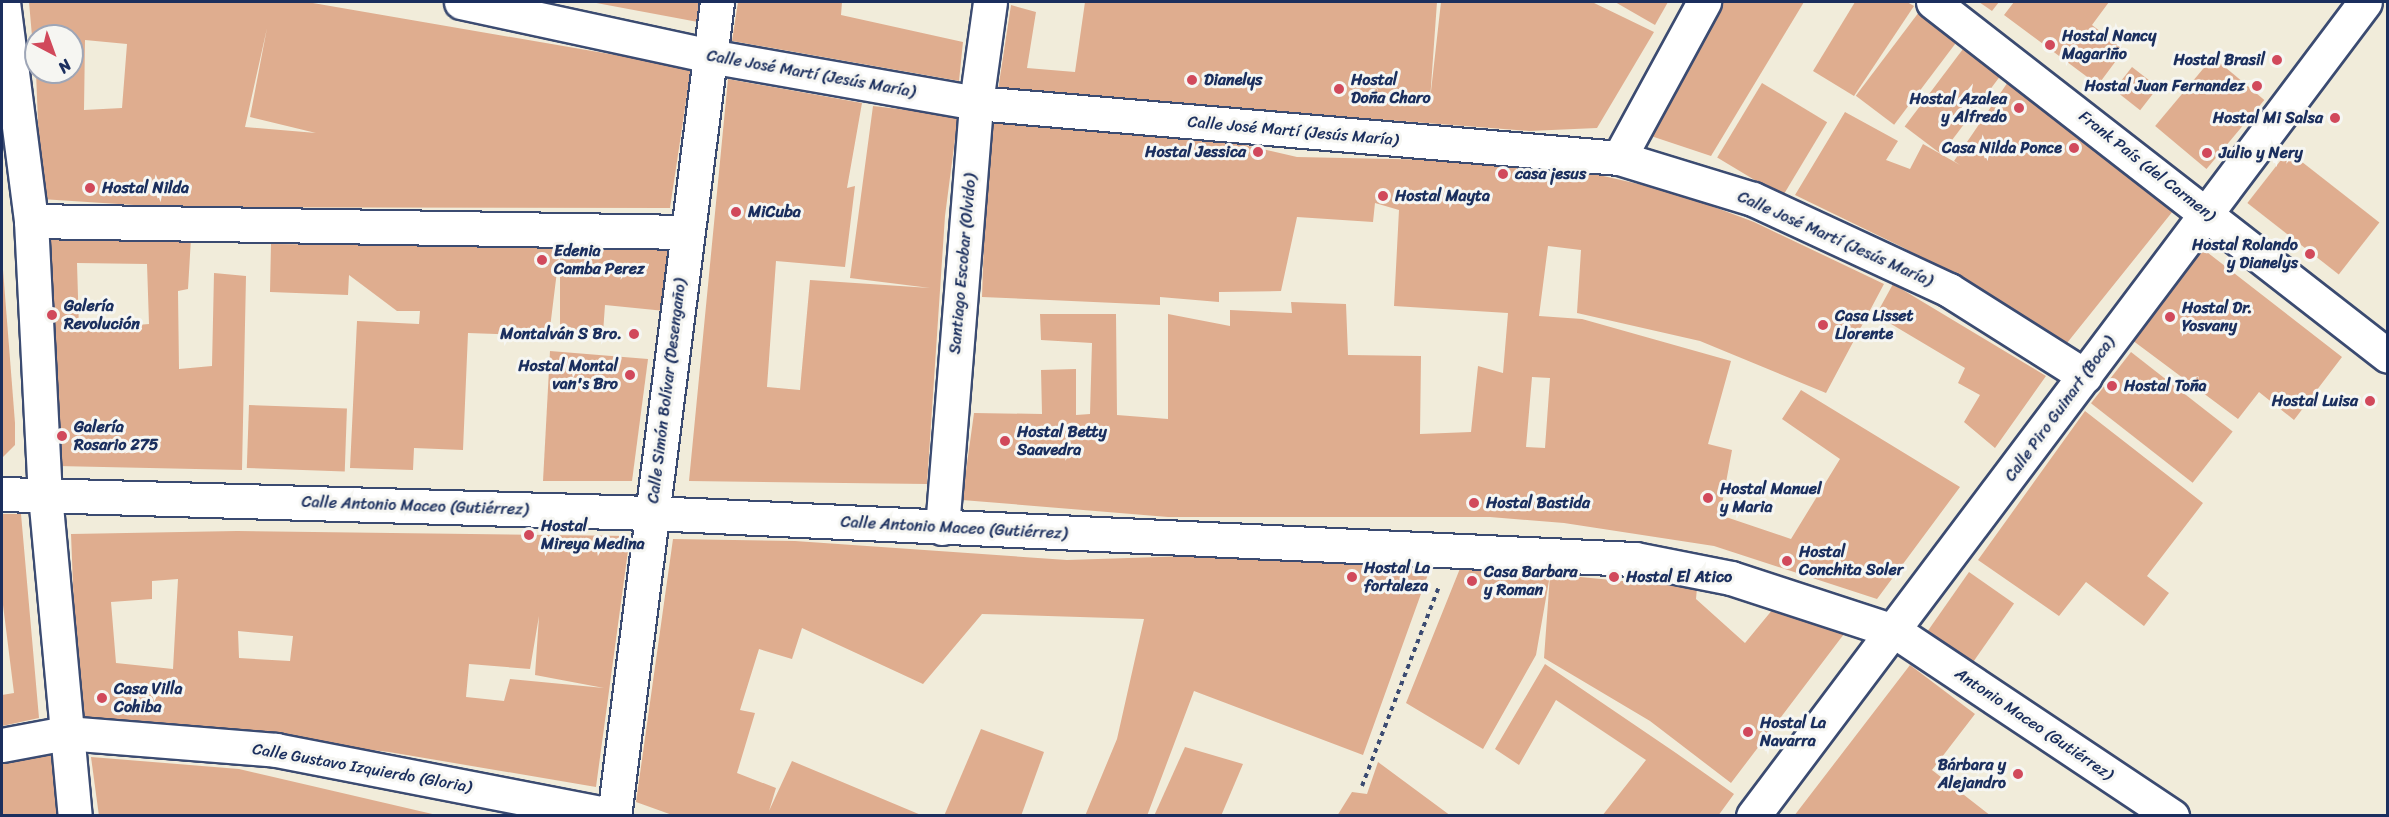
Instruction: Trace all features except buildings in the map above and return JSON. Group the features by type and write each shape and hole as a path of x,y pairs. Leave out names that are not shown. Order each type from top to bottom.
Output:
{"street":[{"path":"3,2 31,221 45,495 75,816"},
{"name":"Calle José Martí (Jesús María)","path":"469,2 710,56 976,103 1619,158 1786,214 1949,290 2085,376"},
{"name":"Calle Simón Bolívar (Desengaño)","path":"614,815 717,2"},
{"name":"Santiago Escobar (Olvido)","path":"942,528 976,103 990,2"},
{"path":"1619,158 1704,2"},
{"name":"Frank País (del Carmen)","path":"1933,2 2206,212 2388,356"},
{"name":"Calle Piro Guinart (Boca)","path":"1753,816 1896,632 2206,212 2365,2"},
{"path":"31,221 687,232"},
{"name":"Calle Antonio Maceo (Gutiérrez)","path":"2,494 651,513 942,528 1451,548 1635,559 1731,578 1896,632"},
{"name":"Antonio Maceo (Gutiérrez)","path":"1896,632 2172,816"},
{"name":"Calle Gustavo Izquierdo (Gloria)","path":"2,745 66,733 276,750 614,815"}],"path":[{"path":"1362,786 1451,548"}],"place":[{"name":"Hostal Nancy Magariño","path":"2050,45"},
{"name":"Hostal Brasil","path":"2277,60"},
{"name":"Dianelys","path":"1192,80"},
{"name":"Hostal Juan Fernandez","path":"2257,86"},
{"name":"Hostal Doña Charo","path":"1339,89"},
{"name":"Hostal Azalea y Alfredo","path":"2019,108"},
{"name":"Hostal Mi Salsa","path":"2335,118"},
{"name":"Casa Nilda Ponce","path":"2074,148"},
{"name":"Hostal Jessica","path":"1258,152"},
{"name":"Julio y Nery","path":"2207,153"},
{"name":"casa jesus","path":"1503,174"},
{"name":"Hostal Nilda","path":"90,188"},
{"name":"Hostal Mayta","path":"1383,196"},
{"name":"MiCuba","path":"736,212"},
{"name":"Hostal Rolando y Dianelys","path":"2310,254"},
{"name":"Edenia Camba Perez","path":"542,260"},
{"name":"Galería Revolución","path":"52,315"},
{"name":"Hostal Dr. Yosvany","path":"2170,317"},
{"name":"Casa Lisset Llorente","path":"1823,325"},
{"name":"Montalván S Bro.","path":"634,334"},
{"name":"Hostal Montal van's Bro","path":"630,375"},
{"name":"Hostal Toña","path":"2112,386"},
{"name":"Hostal Luisa","path":"2370,401"},
{"name":"Galería Rosario 275","path":"62,436"},
{"name":"Hostal Betty Saavedra","path":"1005,441"},
{"name":"Hostal Manuel y Maria","path":"1708,498"},
{"name":"Hostal Bastida","path":"1474,503"},
{"name":"Hostal Mireya Medina","path":"529,535"},
{"name":"Hostal Conchita Soler","path":"1787,561"},
{"name":"Hostal La fortaleza","path":"1352,577"},
{"name":"Hostal El Atico","path":"1614,577"},
{"name":"Casa Barbara y Roman","path":"1472,581"},
{"name":"Casa Villa Cohiba","path":"102,698"},
{"name":"Hostal La Navarra","path":"1748,732"},
{"name":"Bárbara y Alejandro","path":"2018,774"}]}
